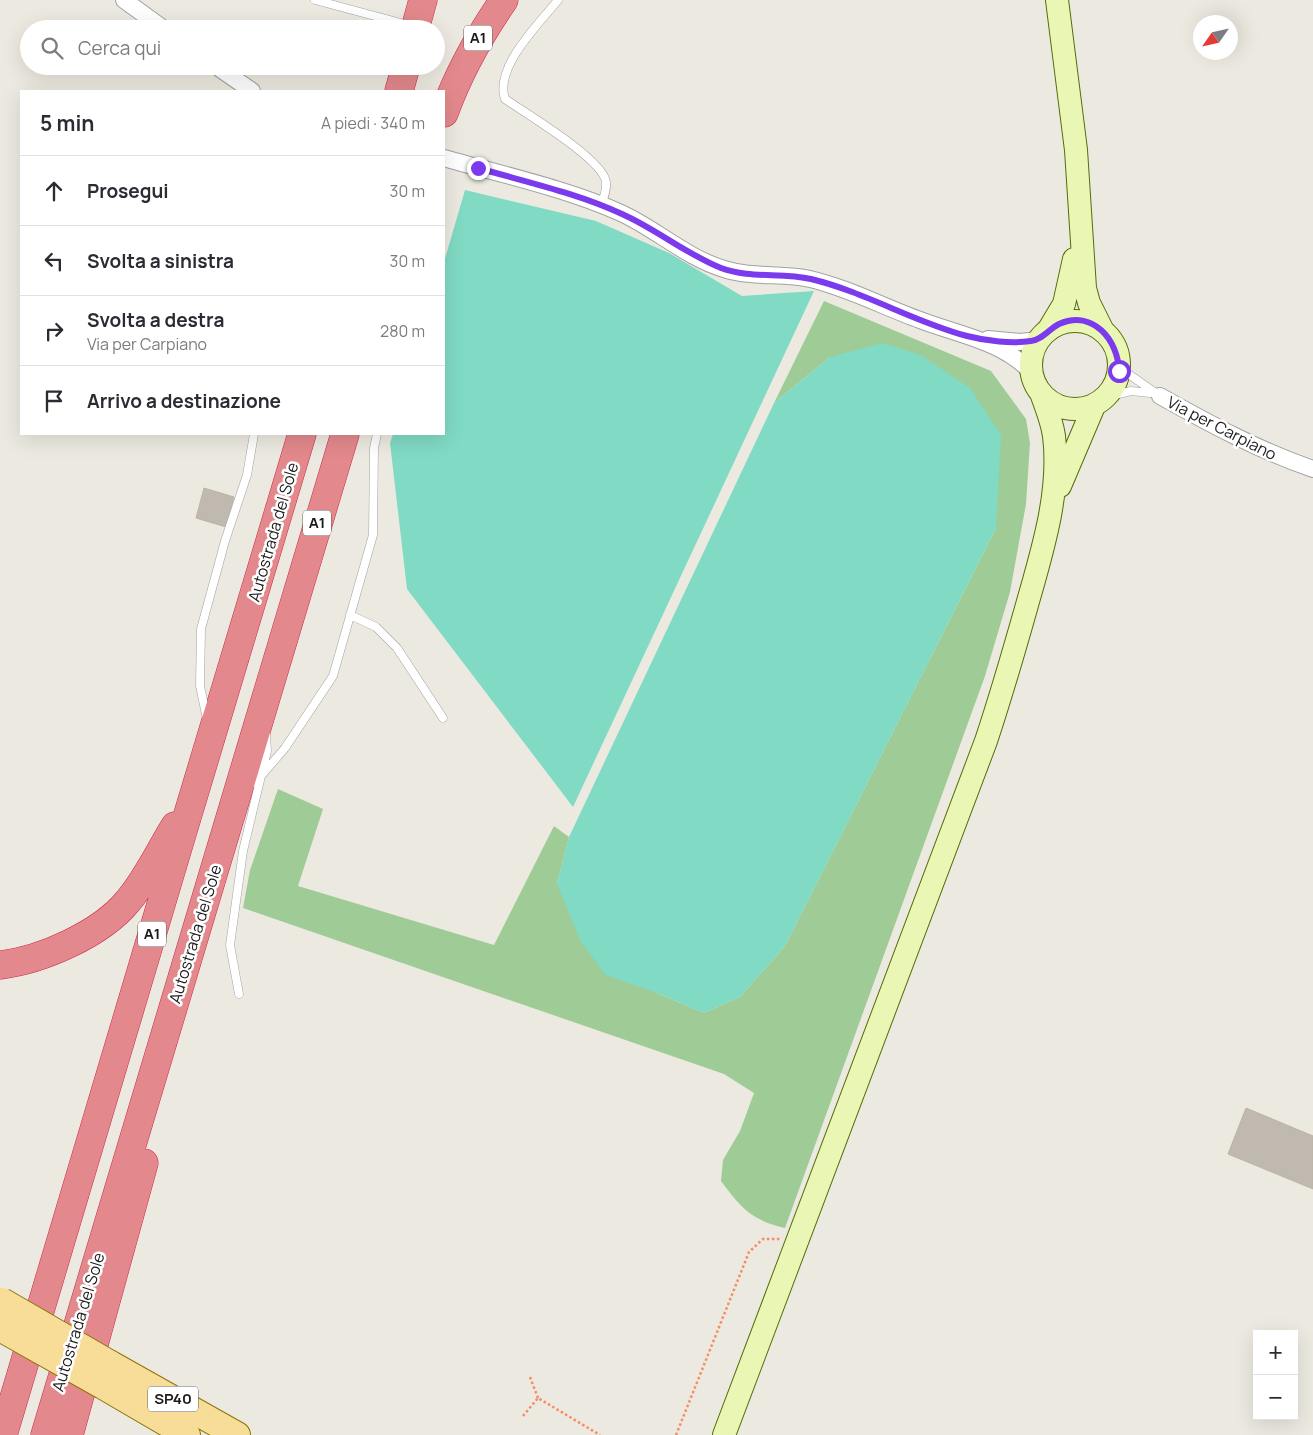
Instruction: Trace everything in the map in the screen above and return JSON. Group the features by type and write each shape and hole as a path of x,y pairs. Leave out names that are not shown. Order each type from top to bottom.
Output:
{"highway":[{"path":"418,20 423,0"},
{"name":"A1","path":"445,110 456,79 482,31 504,0"},
{"path":"399,90 403,75"},
{"name":"Autostrada del Sole","path":"3,1435 70,1203 195,795 302,435"},
{"name":"Autostrada del Sole","path":"44,1435 198,927 264,698 345,435"},
{"path":"0,965 16,963 84,938 128,902 195,795"},
{"path":"69,1435 137,1196 198,927"},
{"path":"0,1397 12,1375 70,1203"}],"main road":[{"path":"1050,510 1100,401 1114,385 1119,371 1118,356 1089,303 1085,288 1071,102 1057,0"},
{"path":"724,1435 986,741 1037,573 1050,510 1054,474 1054,436 1036,383 1032,356 1064,304 1070,286 1080,208"},
{"path":"1044,334 1062,323 1076,321 1090,324 1103,331"},
{"path":"1036,383 1052,402 1065,408 1080,409 1100,401"},
{"name":"SP40","path":"1,1301 106,1374 187,1435"},
{"name":"SP40","path":"0,1328 106,1374 237,1435"},
{"path":"711,1435 730,1388 760,1340"}],"street":[{"path":"131,2 153,20"},
{"path":"229,75 251,90"},
{"path":"445,158 601,205 642,223 698,258 724,269 748,274 809,279 968,336 1007,353 1023,364 1036,383"},
{"path":"968,336 1020,342 1044,334"},
{"name":"Via per Carpiano","path":"1160,396 1226,434 1313,470"}],"lane":[{"path":"315,0 387,20"},
{"path":"558,0 511,60 505,72 502,92 505,99 581,151 602,173 606,181 601,205"},
{"name":"Via per Carpiano","path":"1118,356 1127,372 1160,396"},
{"name":"Via per Carpiano","path":"1100,401 1131,391 1160,396"},
{"name":"A1","path":"211,741 200,686 202,629 225,541 247,475 254,435"},
{"path":"236,796 261,776 284,748 333,676 373,535 374,448 377,435"},
{"path":"350,615 376,627 397,648 443,718"},
{"path":"239,994 230,945 242,850 267,751 264,698"}],"path":[{"path":"676,1435 749,1252 755,1244 770,1237 796,1246"},
{"path":"530,1377 538,1398 600,1435"},
{"path":"523,1416 538,1398"}],"green space":[{"path":"465,190 596,221 669,253 742,296 814,291 573,807 407,589 390,443 393,435 445,435 445,259"},
{"path":"824,301 991,371 1026,419 1030,443 1026,504 1010,592 985,676 785,1228 763,1221 748,1212 721,1181 723,1160 740,1131 754,1093 724,1074 243,908 250,870 278,789 323,809 298,886 494,945 554,826 569,837 557,884 657,993 704,1013 741,996 785,946 996,528 830,357 774,403"},
{"path":"882,343 921,355 970,388 1001,435 996,528 785,946 741,996 704,1013 657,993 605,975 580,940 557,884 569,837 774,403 830,357"}],"building":[{"path":"204,488 234,497 226,527 196,518"},
{"path":"1246,1108 1313,1136 1313,1189 1228,1154"}],"route":[{"path":"478,168 601,205 642,223 698,258 724,269 748,274 809,279 968,336 1002,341 1030,342 1039,340 1049,329 1062,323 1076,321 1090,324 1103,331 1112,342 1118,356 1119,371"}]}
